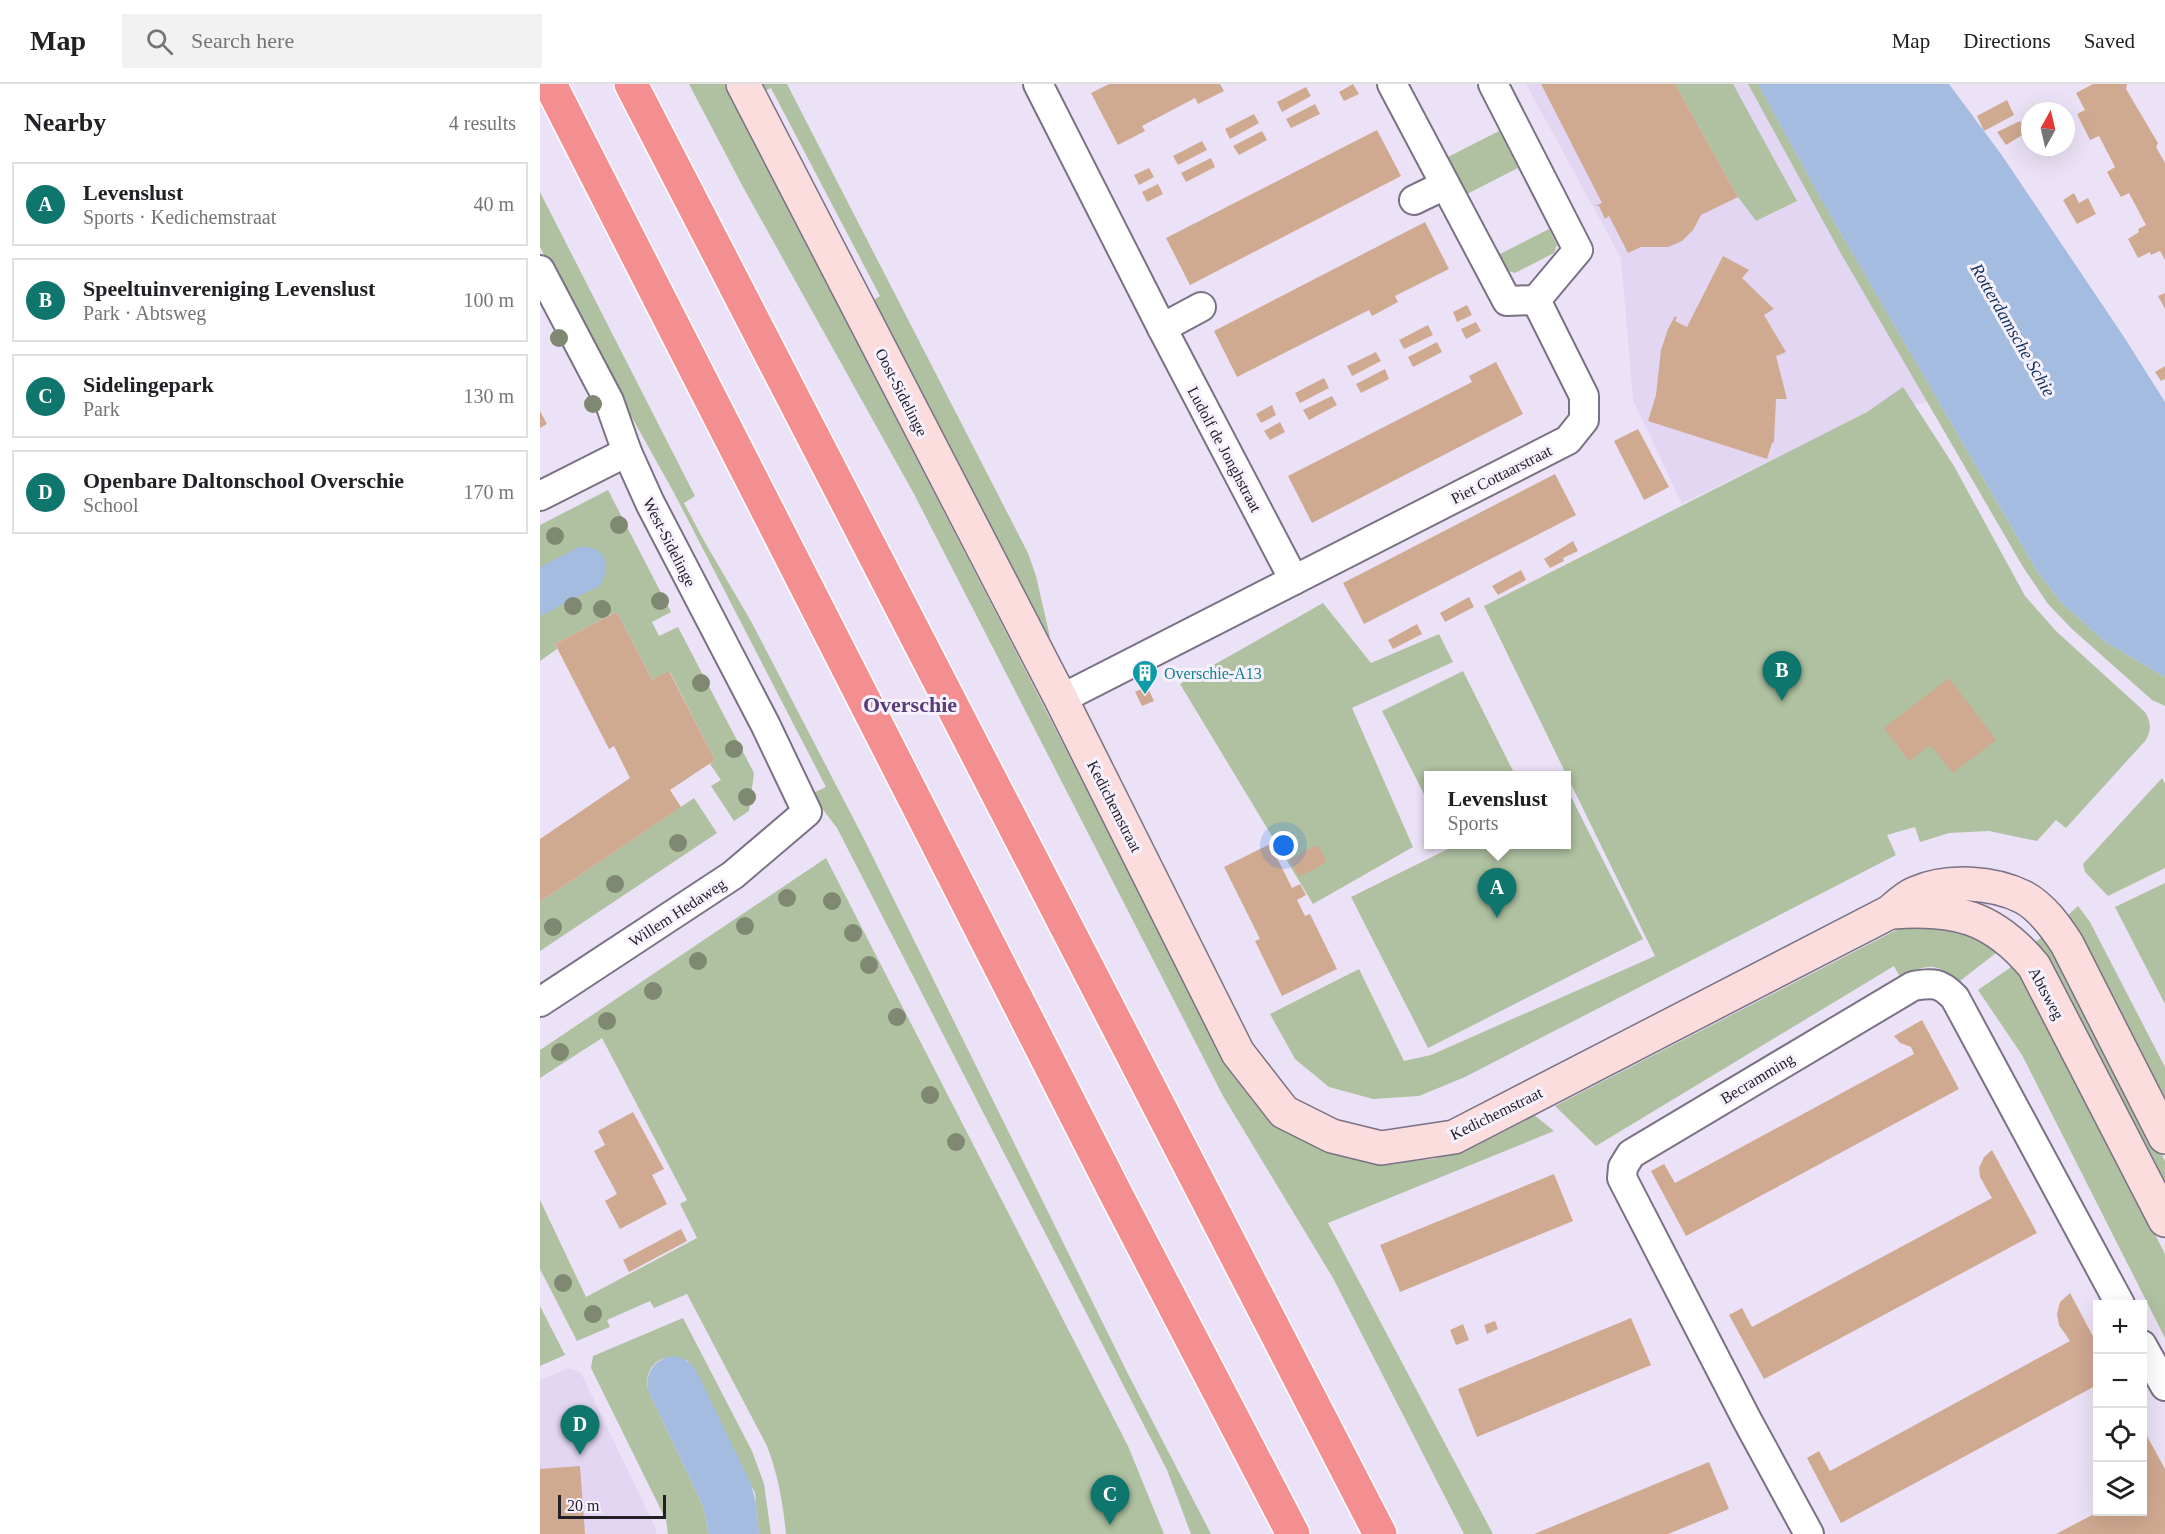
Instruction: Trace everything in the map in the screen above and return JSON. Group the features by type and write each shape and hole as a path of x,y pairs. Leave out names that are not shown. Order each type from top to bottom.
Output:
{"highway":[{"path":"550,84 1113,1187 1293,1534"},
{"path":"631,84 1380,1534"}],"street":[{"name":"Oost-Sidelinge","path":"743,84 1061,699"},
{"path":"1392,84 1507,301 1536,300 1578,250 1493,84"},
{"name":"Ludolf de Jonghstraat","path":"1044,86 1161,328 1294,580"},
{"path":"1414,200 1445,185"},
{"name":"West-Sidelinge","path":"540,270 609,401 627,452 650,504 765,724 807,813"},
{"name":"Piet Cottaarstraat","path":"1294,580 1568,440 1584,420 1584,396 1536,300"},
{"path":"1161,328 1201,308"},
{"path":"540,496 627,452"},
{"path":"1061,699 1294,580"},
{"name":"Kedichemstraat","path":"1061,699 1238,1053 1284,1112 1332,1136 1381,1148 1454,1137 1890,912"},
{"name":"Willem Hedaweg","path":"540,1002 733,875 807,813"},
{"path":"1890,912 1902,901 1916,893 1934,887 1962,885 2008,891 2024,897 2043,912 2067,944 2165,1137"},
{"name":"Abtsweg","path":"1890,912 1923,910 1957,914 1974,919 1996,930 2017,945 2034,966 2165,1220"},
{"name":"Becramming","path":"1809,1534 1747,1420 1622,1178 1623,1167 1631,1154 1913,986 1929,984 1944,986 1955,998 2117,1300"},
{"path":"2147,1354 2165,1386"}],"shaded area":[{"path":"1526,84 1791,84 1963,397 1867,412 1682,504 1633,400 1621,258"},
{"path":"569,1368 581,1373 656,1529 656,1534 540,1534 540,1380"}],"green space":[{"path":"689,84 724,84 1224,1057 1252,1100 1292,1135 1341,1156 1389,1163 1433,1159 1465,1149 1533,1114 1554,1131 1328,1223 1493,1534 1464,1534 1333,1278 1223,1096 914,494 743,187"},
{"path":"758,84 787,84 1028,553 1036,576 1050,637 1046,639 870,302 880,296 771,88 762,92"},
{"path":"1675,84 1733,84 1797,201 1756,221 1738,197"},
{"path":"1748,84 1758,84 1821,199 2037,571 2061,602 2104,641 2165,677 2165,706 2152,700 2072,629 2048,604 2023,567 1840,252"},
{"path":"1499,131 1518,168 1467,194 1448,157"},
{"path":"540,192 695,496 684,503 752,623 864,839 1128,1374 1211,1534 1191,1534 1167,1470 837,828 811,794 826,787 673,491 625,405 622,407 540,247"},
{"path":"1549,229 1557,245 1554,253 1515,273 1505,270 1498,255"},
{"path":"1903,387 1954,466 2025,596 2057,632 2145,712 2150,726 2145,741 2066,828 2056,820 2037,841 1989,831 1949,833 1920,842 1915,827 1887,835 1896,855 1465,1077 1419,1096 1373,1099 1329,1087 1295,1059 1270,1014 1359,969 1404,1061 1431,1055 1655,956 1571,784 1571,771 1565,771 1484,606 1867,412"},
{"path":"608,490 671,612 652,622 659,636 678,627 754,773 749,811 734,821 711,786 721,780 710,764 715,760 670,672 652,680 617,612 555,644 557,649 540,661 540,525"},
{"path":"1323,603 1371,663 1439,634 1453,662 1352,708 1413,847 1313,904 1180,684"},
{"path":"1463,671 1513,771 1424,771 1424,794 1382,711"},
{"path":"2162,778 2165,784 2165,868 2108,896 2085,872 2083,864"},
{"path":"1571,797 1643,939 1428,1048 1351,897 1448,849 1571,849"},
{"path":"694,798 717,833 540,951 540,902"},
{"path":"826,858 1128,1446 1164,1534 786,1534 780,1489 767,1446 687,1294 654,1308 650,1301 607,1320 610,1327 577,1341 540,1269 540,1200 586,1297 697,1238 680,1204 687,1200 602,1038 540,1078 540,1050"},
{"path":"2165,883 2165,1004 2115,907"},
{"path":"2078,906 2090,922 2165,1067 2165,1107 2067,916"},
{"path":"1961,926 2001,949 1960,981 1944,971 1931,967 1925,967 1901,979 1894,966 1596,1146 1555,1106 1902,927"},
{"path":"2046,934 2054,945 2165,1161 2165,1194 2034,943"},
{"path":"2011,967 2023,975 2165,1254 2165,1338 2022,1055 1978,990"},
{"path":"540,1306 565,1355 540,1366"},
{"path":"683,1318 752,1451 764,1484 771,1534 759,1534 755,1493 688,1361 671,1357 664,1358 652,1366 647,1381 648,1390 703,1506 709,1534 668,1534 666,1520 591,1368 593,1356"}],"water":[{"name":"Rotterdamsche Schie","path":"1758,84 1949,84 2001,154 2165,402 2165,677 2104,641 2061,602 2037,571 1821,199"},
{"path":"579,547 588,547 601,553 606,565 604,579 599,586 540,616 540,567"},
{"path":"671,1356 684,1359 695,1368 751,1484 756,1503 759,1534 709,1534 703,1506 648,1390 648,1378 652,1368"}],"building":[{"path":"1109,84 1220,84 1224,91 1198,104 1195,98 1142,126 1145,131 1118,145 1091,93"},
{"path":"1353,84 1359,94 1344,101 1339,92"},
{"path":"1541,84 1675,84 1738,197 1701,215 1693,230 1682,241 1668,247 1641,247 1628,253 1609,216 1605,219 1599,206 1595,206 1602,203"},
{"path":"2093,84 2127,84 2126,89 2158,143 2156,147 2165,163 2165,260 2160,251 2151,255 2150,252 2138,258 2128,239 2146,225 2129,193 2121,197 2107,172 2115,167 2099,136 2090,140 2077,114 2085,110 2076,93"},
{"path":"1306,87 1311,96 1282,112 1277,102"},
{"path":"2007,100 2014,115 1984,131 1977,116"},
{"path":"1315,104 1320,114 1291,128 1286,119"},
{"path":"1254,114 1259,123 1230,139 1225,129"},
{"path":"2020,121 2021,123 2021,136 2006,145 1997,132"},
{"path":"1377,130 1401,176 1190,285 1166,238"},
{"path":"1262,131 1267,140 1239,155 1233,146"},
{"path":"1202,141 1207,150 1178,165 1173,156"},
{"path":"1211,158 1215,167 1186,182 1181,173"},
{"path":"1149,168 1154,177 1139,185 1134,175"},
{"path":"1158,184 1163,194 1147,202 1142,192"},
{"path":"2074,193 2079,203 2088,198 2096,214 2077,224 2063,200"},
{"path":"1425,222 1449,269 1395,296 1398,302 1372,316 1369,310 1237,377 1214,331"},
{"path":"1723,256 1749,270 1742,278 1774,309 1764,315 1786,352 1776,356 1787,399 1776,399 1774,442 1767,459 1648,421 1656,395 1661,350 1668,329 1675,316 1677,318 1675,321 1687,327"},
{"path":"2165,293 2165,309 2158,296"},
{"path":"1467,305 1472,315 1457,322 1453,312"},
{"path":"1476,322 1481,331 1466,339 1461,329"},
{"path":"1428,325 1433,335 1404,349 1399,340"},
{"path":"1437,342 1442,352 1413,367 1408,357"},
{"path":"1376,352 1381,361 1352,376 1347,366"},
{"path":"1496,362 1523,414 1312,523 1288,476 1472,382 1469,376"},
{"path":"2165,366 2165,379 2161,381 2155,372"},
{"path":"1385,369 1389,379 1361,393 1356,384"},
{"path":"1324,378 1329,388 1300,403 1295,393"},
{"path":"1332,396 1337,405 1309,420 1303,410"},
{"path":"1272,405 1276,415 1261,423 1256,414"},
{"path":"540,411 547,424 540,428"},
{"path":"1280,422 1285,432 1270,440 1264,431"},
{"path":"1638,429 1669,487 1644,500 1614,441"},
{"path":"1555,474 1576,515 1364,624 1343,583"},
{"path":"1573,541 1578,551 1563,558 1564,561 1550,568 1544,559"},
{"path":"1521,570 1526,580 1498,595 1492,586"},
{"path":"1469,597 1474,607 1445,622 1440,613"},
{"path":"617,612 652,680 669,671 715,760 670,790 681,807 540,902 540,839 630,778 614,746 609,749 555,644"},
{"path":"1417,624 1422,634 1393,649 1388,640"},
{"path":"1949,678 1996,740 1953,773 1930,745 1909,761 1884,728"},
{"name":"Overschie-A13","path":"1147,686 1154,701 1142,706 1135,692"},
{"path":"1270,844 1292,888 1300,884 1306,895 1297,900 1305,916 1310,914 1337,969 1282,996 1255,941 1260,939 1224,867"},
{"path":"1318,845 1327,862 1299,877 1289,859"},
{"path":"1922,1020 1959,1089 1686,1236 1651,1171 1664,1164 1675,1183 1914,1054 1911,1047 1900,1043 1894,1036"},
{"path":"633,1112 664,1169 652,1175 667,1204 620,1229 605,1201 617,1194 594,1151 605,1145 598,1131"},
{"path":"1992,1150 2037,1233 1764,1379 1729,1315 1742,1308 1752,1327 1992,1198 1980,1177 1979,1168 1984,1157"},
{"path":"1554,1174 1573,1221 1400,1292 1380,1245"},
{"path":"681,1229 687,1241 629,1272 623,1260"},
{"path":"2070,1293 2093,1336 2093,1387 1841,1523 1807,1458 1819,1451 1830,1471 2070,1341 2059,1325 2057,1314 2060,1302"},
{"path":"1631,1318 1651,1365 1477,1437 1458,1389"},
{"path":"1495,1321 1498,1329 1487,1334 1484,1325"},
{"path":"1463,1324 1469,1340 1456,1345 1450,1330"},
{"path":"2147,1436 2165,1469 2165,1534 2056,1534 2093,1515 2147,1516"},
{"path":"1709,1462 1729,1509 1668,1534 1534,1534"},
{"path":"580,1466 585,1534 540,1534 540,1469"}],"place":[{"name":"Overschie-A13","path":"1145,696"},
{"name":"Speeltuinvereniging Levenslust","path":"1782,701"},
{"name":"Levenslust","path":"1497,918"},
{"name":"Openbare Daltonschool Overschie","path":"580,1455"},
{"name":"Sidelingepark","path":"1110,1525"}],"district":[{"name":"Overschie","path":"910,704"}]}
